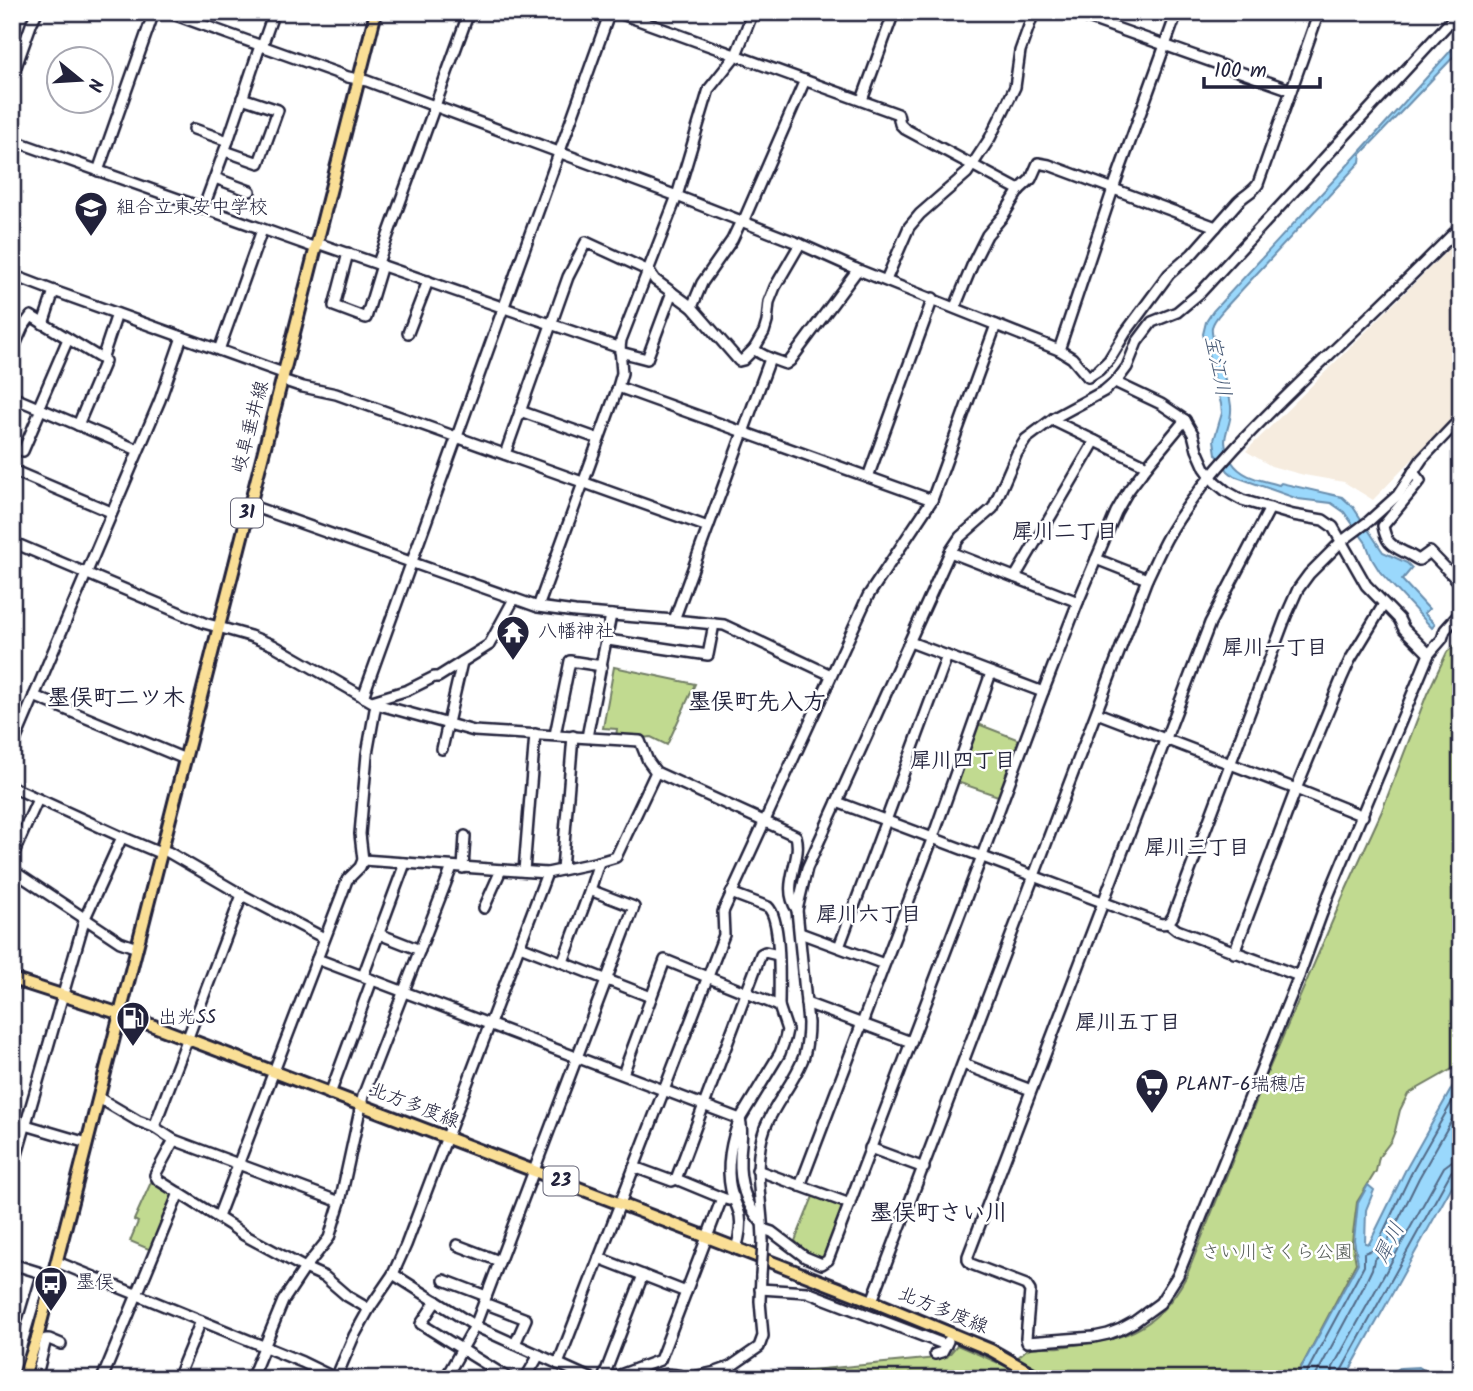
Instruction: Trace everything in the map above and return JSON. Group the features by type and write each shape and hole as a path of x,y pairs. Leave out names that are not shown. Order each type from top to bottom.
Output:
{"main road":[{"name":"岐阜垂井線","path":"121,1014 376,12"},
{"name":"北方多度線","path":"12,979 187,1038 872,1301 1000,1355 1042,1379"},
{"path":"23,1379 37,1338 48,1277 57,1262 121,1014"}],"street":[{"path":"12,78 37,12"},
{"path":"98,171 154,12"},
{"path":"167,12 436,107 742,221 1059,350 1073,358 1088,377 1100,370 1109,360 1169,274 1192,254 1238,202 1258,184 1319,12"},
{"path":"203,209 274,12"},
{"path":"348,253 334,306 366,318 380,264 469,12"},
{"path":"218,1217 347,880 363,860 360,834 370,701 412,562 610,12"},
{"path":"616,12 898,114 900,124 905,129 1019,190"},
{"path":"538,607 618,387 622,373 621,340 677,196 709,89 736,55 752,12"},
{"path":"862,100 894,12"},
{"path":"886,280 909,227 967,173 990,138 1015,88 1020,51 1034,12"},
{"path":"1071,12 1291,90"},
{"path":"1059,350 1177,12"},
{"path":"643,1379 673,1374 681,1375 685,1379 716,1372 730,1367 759,1347 764,1336 760,1289 763,1226 757,1170 759,1150 765,1128 803,1058 807,1042 808,1023 797,910 807,868 950,552 960,537 993,508 1026,439 1054,418 1104,391 1118,379 1127,367 1142,334 1152,322 1177,312 1201,292 1459,12"},
{"path":"692,307 702,283 742,221 805,80"},
{"path":"225,151 259,163 278,110 242,98"},
{"path":"194,129 228,141"},
{"path":"12,140 262,230 348,253 647,359 672,292"},
{"path":"955,307 987,235 1019,190 1031,179 1038,163 1216,227"},
{"path":"215,178 250,191"},
{"path":"872,1301 1147,579 1174,526 1214,472 1233,452 1461,226"},
{"path":"219,350 262,230"},
{"path":"505,454 568,277 586,242 649,271 655,280 692,307 739,361 754,349 764,332 769,302 775,287 800,244"},
{"path":"754,349 770,359 786,364 790,361 834,304 856,269"},
{"path":"12,275 219,350 303,387 336,394 708,527"},
{"path":"408,333 428,281"},
{"path":"43,324 54,291"},
{"path":"868,477 933,298"},
{"path":"102,359 117,314"},
{"path":"12,352 31,316 105,361 78,425"},
{"path":"558,1364 724,935 723,912 731,893 868,596 932,500 996,325"},
{"path":"12,748 161,398 182,337"},
{"path":"23,452 68,339"},
{"path":"674,620 770,359"},
{"path":"1118,379 1119,384 1185,419 1197,450 1214,472 1215,482 1226,491 1242,500 1293,515 1323,520 1333,527 1344,539 1366,585 1429,654"},
{"path":"618,387 932,500"},
{"path":"12,410 15,398 138,450"},
{"path":"520,411 599,439"},
{"path":"1054,418 1056,422 1147,466"},
{"path":"1168,923 1173,916 1298,589 1308,574 1344,539 1398,495 1422,459 1461,418"},
{"path":"740,1119 743,1130 741,1179 754,1213 763,1226 805,1257 822,1264 828,1260 850,1204 1043,692 1116,512 1147,466 1185,419"},
{"path":"1015,577 1095,442"},
{"path":"12,470 111,512"},
{"path":"1413,472 1420,481 1386,521 1383,526 1385,536 1393,548 1408,553 1415,559 1419,560 1430,552 1461,584"},
{"path":"249,505 538,607 724,625 831,676"},
{"path":"1270,508 1210,623 968,1260 971,1264 1026,1284 1030,1291 1027,1342 1108,1334 1134,1322 1160,1303 1178,1275 1299,976 1329,894 1429,654 1461,612"},
{"path":"12,542 204,623 273,645 370,701 474,731 640,741 656,772 796,835 789,892 792,904 797,910"},
{"path":"950,552 1078,602"},
{"path":"1096,559 1147,579"},
{"path":"370,701 408,691 438,677 489,645 514,599"},
{"path":"1234,953 1296,789 1350,660 1384,604"},
{"path":"587,737 611,615"},
{"path":"608,640 708,655 714,624"},
{"path":"910,642 1043,692"},
{"path":"839,947 947,656"},
{"path":"555,735 570,661 602,666"},
{"path":"442,749 462,662"},
{"path":"800,1186 933,837 991,673"},
{"path":"34,696 185,759"},
{"path":"1097,713 1363,816"},
{"path":"524,871 535,734"},
{"path":"562,869 573,736"},
{"path":"363,860 547,873 616,857 656,772"},
{"path":"12,787 122,837 179,858 324,938"},
{"path":"12,857 38,799"},
{"path":"837,802 1158,923 1168,923 1177,930 1299,976"},
{"path":"463,867 465,836"},
{"path":"12,1172 85,918 122,837"},
{"path":"563,962 599,862"},
{"path":"330,1094 368,978 379,934 404,863"},
{"path":"251,1379 284,1301 305,1268 327,1242 340,1202 361,1105 452,867"},
{"path":"12,870 120,942 136,948"},
{"path":"484,908 501,870"},
{"path":"57,1262 336,1379 354,1336 393,1274 406,1245 547,873"},
{"path":"445,1379 475,1326 634,907 590,890"},
{"path":"731,893 772,911 778,933 779,1006 787,1030 780,1053 734,1133 730,1158 731,1189 740,1217 740,1237 736,1249"},
{"path":"153,1127 242,895"},
{"path":"800,933 884,964"},
{"path":"379,934 420,950"},
{"path":"520,946 651,998"},
{"path":"676,1179 761,954 765,952 778,955"},
{"path":"317,959 740,1119"},
{"path":"623,1074 666,960 779,1006"},
{"path":"806,1003 911,1042"},
{"path":"962,1063 1031,1090"},
{"path":"99,1098 174,1140 340,1202"},
{"path":"12,1121 88,1143"},
{"path":"174,1140 155,1175 158,1180 244,1235 325,1277 347,1296 369,1309"},
{"path":"870,1149 923,1167"},
{"path":"634,1167 672,1181 676,1179 722,1198 729,1200 734,1197"},
{"path":"757,1170 850,1204"},
{"path":"102,1379 179,1193"},
{"path":"643,1275 609,1361 604,1376 607,1379 660,1360 722,1198"},
{"path":"457,1245 499,1261"},
{"path":"599,1258 686,1292"},
{"path":"12,1264 48,1277"},
{"path":"393,1274 475,1326 592,1379"},
{"path":"12,1376 41,1279 48,1277"},
{"path":"444,1280 526,1319 515,1344"},
{"path":"760,1289 807,1292 946,1345"},
{"path":"436,1301 421,1324 510,1379"},
{"path":"177,1379 201,1321"},
{"path":"935,1354 942,1352 952,1333"},
{"path":"36,1379 46,1339 61,1344"},
{"path":"525,1379 538,1355"}],"shaded area":[{"path":"1461,237 1461,409 1373,500 1344,482 1271,466 1246,451"}],"green space":[{"name":"さい川さくら公園","path":"1461,640 1461,1064 1408,1094 1391,1141 1379,1157 1376,1171 1357,1202 1352,1241 1356,1263 1295,1376 1290,1379 716,1379 947,1357 957,1345 1008,1367 1028,1349 1060,1347 1119,1337 1149,1322 1162,1311 1186,1277 1271,1064 1381,813 1427,694 1447,652"},
{"path":"614,667 695,684 667,745 651,737 616,737 617,729 603,728"},
{"path":"978,724 1022,741 1001,797 957,782"},
{"path":"152,1180 171,1192 173,1197 151,1250 130,1241 138,1222 134,1220"},
{"path":"814,1194 846,1206 825,1259 808,1254 795,1241"}],"water":[{"name":"宝江川","path":"1461,39 1461,49 1361,154 1360,162 1224,309 1212,327 1230,399 1231,414 1225,445 1232,462 1241,472 1260,480 1342,497 1353,507 1383,552 1412,568 1402,580 1429,609 1424,613 1435,624 1432,628 1380,572 1366,543 1344,512 1331,503 1298,499 1234,476 1228,471 1216,454 1214,440 1222,413 1203,334 1213,311"},
{"name":"犀川","path":"1461,1068 1461,1170 1347,1375 1348,1379 1293,1379 1358,1263 1354,1240 1358,1203 1368,1185 1374,1190 1366,1210 1365,1243 1369,1244 1405,1171 1454,1084 1452,1077"},
{"path":"1419,1367 1438,1379 1382,1379 1400,1368"}],"place":[{"name":"組合立東安中学校","path":"91,238"},
{"name":"八幡神社","path":"513,662"},
{"name":"出光SS","path":"133,1048"},
{"name":"PLANT-6瑞穂店","path":"1152,1115"},
{"name":"墨俣","path":"51,1313"}],"district":[{"name":"犀川二丁目","path":"1065,532"},
{"name":"犀川一丁目","path":"1275,648"},
{"name":"墨俣町二ツ木","path":"116,699"},
{"name":"墨俣町先入方","path":"757,703"},
{"name":"犀川四丁目","path":"963,761"},
{"name":"犀川三丁目","path":"1197,848"},
{"name":"犀川六丁目","path":"869,915"},
{"name":"犀川五丁目","path":"1128,1023"},
{"name":"墨俣町さい川","path":"939,1214"}]}
